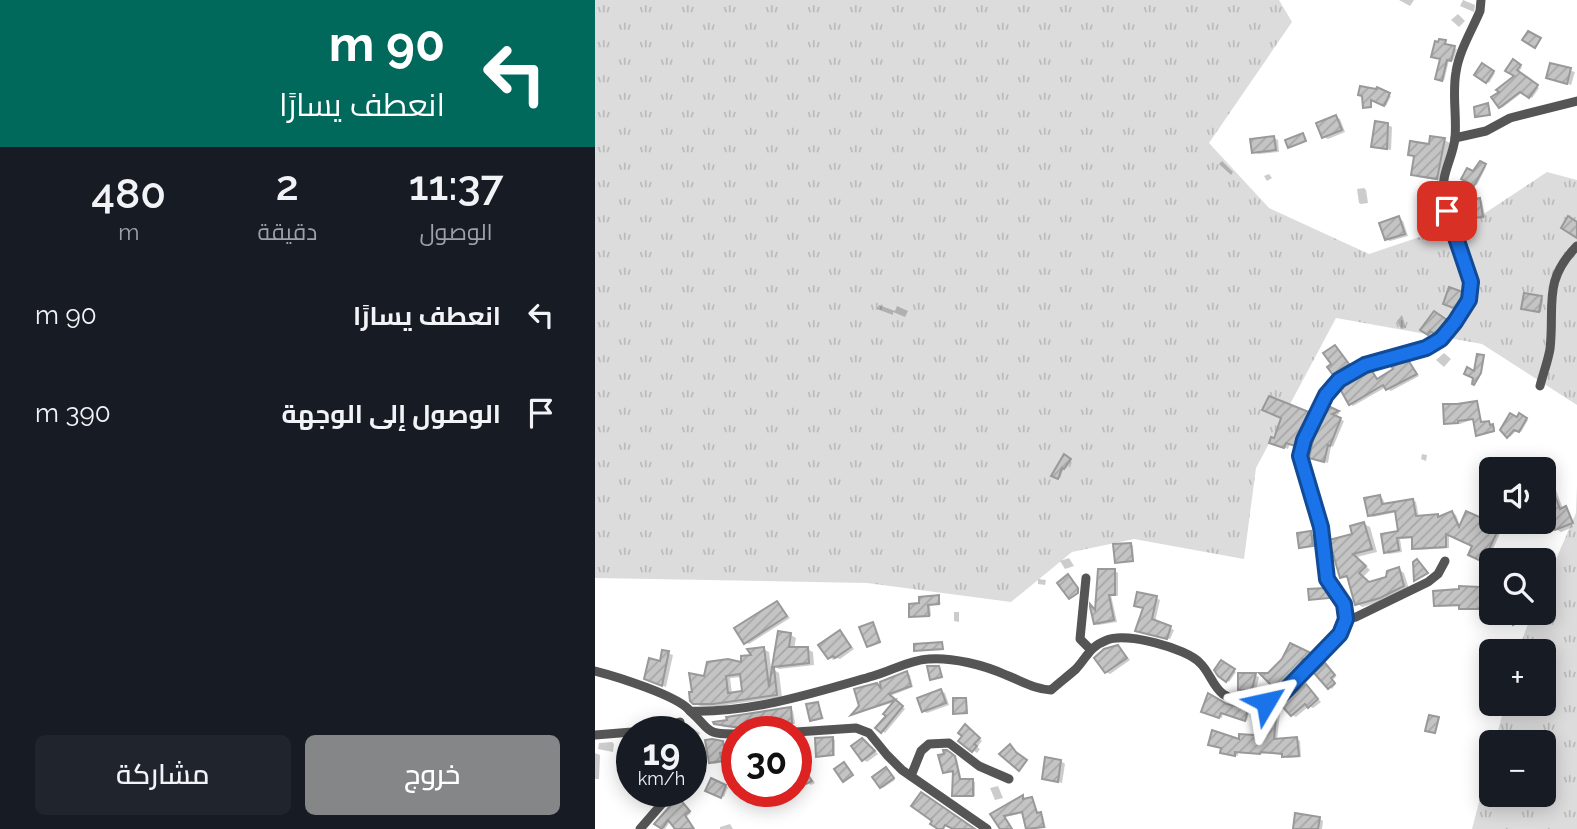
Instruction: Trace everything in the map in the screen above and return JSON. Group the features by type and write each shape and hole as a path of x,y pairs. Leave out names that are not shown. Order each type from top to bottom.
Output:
{"street":[{"path":"595,671 616,676 688,708 710,711 811,694 883,673 916,660 932,659 986,668 1037,689 1051,690 1077,667 1090,649 1110,638 1135,638 1188,653 1200,662 1221,693 1233,698 1266,702 1282,694 1340,634 1346,619 1344,604 1327,579 1321,527 1300,456 1304,440 1326,395 1339,380 1365,365 1426,348 1441,339 1469,300 1471,282 1443,195 1444,176 1455,138 1456,70 1482,0"},
{"path":"1455,138 1486,131 1510,118 1577,101"},
{"path":"1540,386 1550,350 1551,292 1562,261 1577,246"},
{"path":"1346,619 1356,617 1428,582 1439,574 1445,561"},
{"path":"1086,578 1080,639 1090,649"},
{"path":"684,716 688,708"},
{"path":"688,708 710,731 721,735"},
{"path":"812,731 863,729 911,776 987,829"},
{"path":"595,735 616,733"},
{"path":"911,776 921,751 929,744 949,743 979,766 1009,779"},
{"path":"640,829 659,807"}],"green space":[{"path":"595,0 1279,0 1292,22 1209,143 1269,208 1369,254 1479,217 1547,172 1577,180 1577,405 1482,344 1336,318 1256,468 1244,559 1134,539 1072,552 1011,602 867,583 595,578"},
{"path":"1577,486 1577,829 1472,829 1479,802 1479,807 1556,807 1556,730 1498,730 1502,716 1556,716 1556,639 1522,639 1528,625 1556,625 1556,559 1576,513"}],"building":[{"path":"1528,31 1541,38 1535,48 1522,40"},
{"path":"1439,39 1446,40 1445,44 1455,46 1451,61 1447,60 1442,81 1435,79 1440,59 1431,57 1435,41 1438,42"},
{"path":"1513,59 1521,65 1517,70 1538,85 1529,98 1520,92 1499,108 1491,97 1514,76 1505,71"},
{"path":"1482,63 1494,71 1486,83 1474,75"},
{"path":"1550,63 1571,68 1567,84 1546,78"},
{"path":"1360,86 1377,87 1390,93 1384,106 1371,100 1371,107 1363,108 1362,96 1358,95"},
{"path":"1488,103 1490,115 1475,117 1474,107"},
{"path":"1336,115 1342,130 1322,138 1316,123"},
{"path":"1375,121 1388,123 1387,149 1371,147"},
{"path":"1303,133 1306,141 1288,148 1285,140"},
{"path":"1274,136 1276,150 1252,153 1250,139"},
{"path":"1430,136 1445,138 1437,179 1411,175 1414,156 1408,155 1410,141 1429,144"},
{"path":"1480,161 1486,164 1474,186 1461,179 1467,168 1473,171"},
{"path":"1480,198 1483,217 1473,218 1472,209 1465,210 1463,201"},
{"path":"1439,207 1443,220 1430,223 1426,210"},
{"path":"1399,216 1405,234 1385,240 1379,223"},
{"path":"1568,216 1577,222 1577,238 1561,228"},
{"path":"1449,287 1463,292 1456,309 1443,304"},
{"path":"1524,293 1542,296 1539,312 1521,309"},
{"path":"1434,311 1447,320 1440,329 1433,333 1430,331 1428,335 1420,330"},
{"path":"1335,345 1349,364 1333,375 1327,367 1331,364 1323,353"},
{"path":"1477,354 1484,355 1481,373 1474,385 1473,378 1464,374 1467,367 1474,371"},
{"path":"1408,360 1417,374 1386,390 1383,385 1349,405 1340,389 1346,384 1372,371 1377,379 1393,369 1391,366 1394,364"},
{"path":"1269,396 1309,412 1295,446 1286,443 1284,448 1269,443 1271,437 1274,438 1281,418 1262,410"},
{"path":"1477,401 1481,422 1489,421 1490,425 1493,424 1494,431 1476,436 1473,419 1444,424 1443,404"},
{"path":"1328,406 1339,411 1332,414 1341,418 1330,446 1328,445 1324,462 1309,458 1313,440"},
{"path":"1510,413 1517,417 1519,413 1527,418 1519,432 1514,430 1507,438 1500,430"},
{"path":"1064,454 1071,459 1064,469 1062,468 1058,479 1051,476"},
{"path":"1380,495 1382,504 1413,499 1416,516 1438,514 1438,517 1452,511 1459,527 1466,511 1479,517 1479,534 1496,534 1490,548 1479,548 1479,560 1468,555 1472,546 1446,534 1446,547 1412,549 1412,537 1397,538 1399,550 1384,553 1381,534 1398,531 1395,511 1368,516 1364,498"},
{"path":"1556,498 1560,509 1566,506 1573,523 1556,530"},
{"path":"1364,522 1372,549 1353,554 1366,566 1359,573 1369,582 1386,577 1387,571 1399,567 1404,586 1380,598 1355,605 1347,576 1340,578 1329,540 1352,534 1350,526"},
{"path":"1311,531 1313,546 1299,548 1297,533"},
{"path":"1131,543 1133,561 1115,563 1113,544"},
{"path":"1417,559 1428,573 1414,581 1413,562"},
{"path":"1098,569 1115,569 1115,595 1109,595 1114,620 1094,624 1090,604 1095,610"},
{"path":"1068,574 1078,588 1078,593 1069,599 1057,583"},
{"path":"1459,586 1479,587 1479,609 1459,609 1459,605 1434,606 1433,591 1459,589"},
{"path":"1325,588 1330,598 1309,600 1308,589"},
{"path":"1137,592 1157,596 1152,619 1171,626 1167,639 1135,631 1143,608 1134,606"},
{"path":"939,595 939,604 928,605 929,616 909,617 909,604 919,603 919,597"},
{"path":"777,601 787,616 744,644 734,628"},
{"path":"873,622 880,642 867,647 859,627"},
{"path":"840,630 851,647 835,658 833,656 828,659 818,645"},
{"path":"778,631 791,633 789,647 808,647 809,663 772,667"},
{"path":"942,642 943,649 914,651 914,644"},
{"path":"1290,643 1311,653 1308,660 1303,659 1298,669 1276,690 1259,673 1268,673 1282,659"},
{"path":"1118,645 1127,658 1105,673 1094,658 1104,649"},
{"path":"764,647 769,687 774,668 777,695 713,704 693,704 690,701 689,692 692,692 689,673 704,676 707,662 728,659 741,662 741,656 751,655 747,649","holes":["740,674 742,691 728,693 726,676"]},
{"path":"662,650 669,651 662,686 644,679 649,658 660,661"},
{"path":"1221,660 1235,669 1226,682 1214,670"},
{"path":"1325,663 1335,675 1331,678 1335,683 1328,689 1314,673"},
{"path":"927,666 939,666 942,677 930,680"},
{"path":"907,671 911,686 889,694 903,706 881,733 875,728 895,700 851,715 859,706 854,689 877,683 881,689 880,682"},
{"path":"1238,673 1256,673 1252,690 1238,690"},
{"path":"1306,684 1318,699 1308,708 1305,704 1291,716 1281,705"},
{"path":"941,689 946,703 922,712 917,698"},
{"path":"1208,693 1227,704 1248,709 1245,721 1221,713 1219,718 1201,712"},
{"path":"953,698 966,698 967,713 953,714"},
{"path":"818,702 822,718 812,720 806,704"},
{"path":"791,707 792,716 732,716"},
{"path":"1277,708 1274,739 1297,737 1299,756 1235,752 1235,756 1220,753 1221,748 1208,745 1212,730 1239,739 1239,734 1255,735 1258,731 1260,709"},
{"path":"1429,715 1439,717 1435,733 1425,731"},
{"path":"965,724 980,738 974,744 977,746 972,752 958,741 962,736 958,733"},
{"path":"833,737 833,755 816,757 815,738"},
{"path":"862,738 875,751 862,761 851,746"},
{"path":"707,740 721,741 721,761 709,763"},
{"path":"1010,744 1027,760 1019,771 999,754"},
{"path":"943,750 955,756 960,779 973,779 973,796 952,796 953,771 943,773 938,755 944,754"},
{"path":"1045,757 1061,760 1058,782 1042,779"},
{"path":"844,762 853,775 843,782 834,769"},
{"path":"886,767 894,778 880,788 872,777"},
{"path":"711,778 721,783 721,798 707,792"},
{"path":"921,792 975,829 953,829 945,825 943,829 938,829 930,824 932,821 911,806"},
{"path":"1023,795 1023,799 1032,797 1037,813 1041,812 1044,827 1026,829 1022,812 1004,816 1012,829 1000,829 990,814"},
{"path":"669,807 687,807 690,811 685,815 694,829 675,829 668,820 662,829 654,824"},
{"path":"1295,813 1320,817 1318,829 1293,829"}],"route":[{"path":"1266,702 1282,694 1340,634 1346,619 1344,604 1327,579 1321,527 1300,456 1304,440 1326,395 1339,380 1365,365 1426,348 1441,339 1469,300 1471,282 1447,211"}]}
